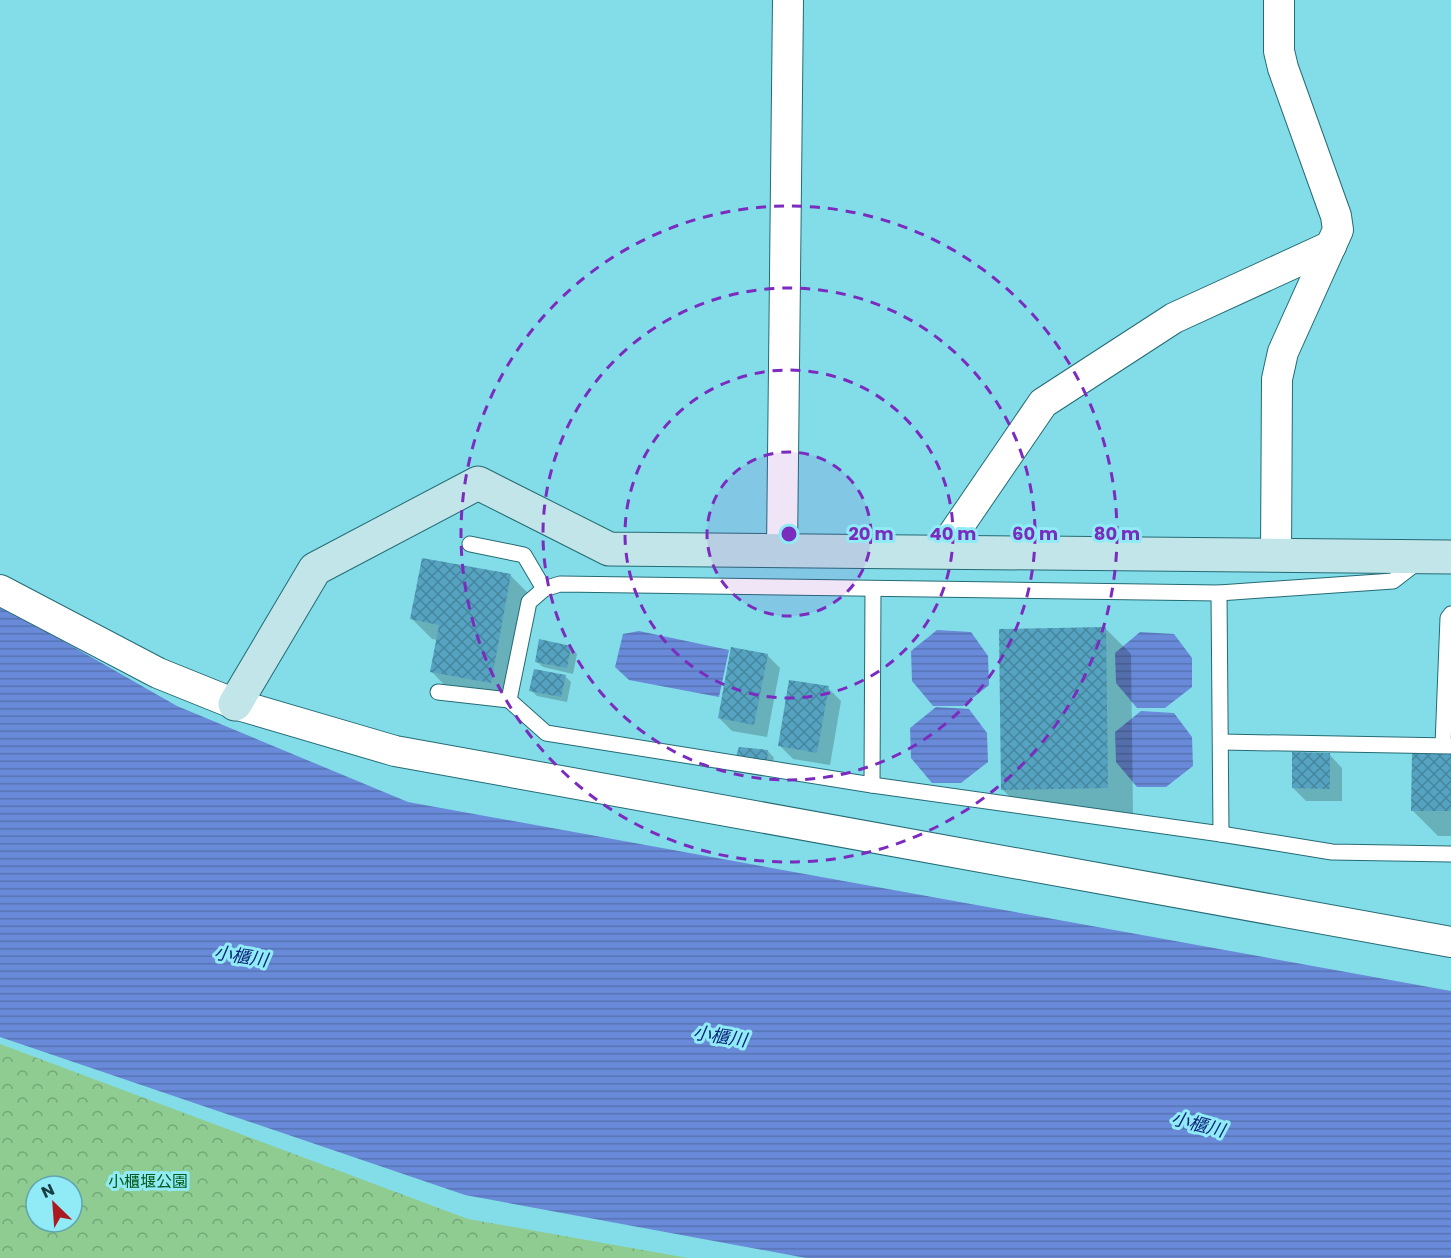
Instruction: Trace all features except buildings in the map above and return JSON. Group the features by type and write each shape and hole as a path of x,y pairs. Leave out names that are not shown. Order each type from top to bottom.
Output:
{"street":[{"path":"782,551 788,0"},
{"path":"1276,556 1277,379 1283,352 1338,230 1336,216 1279,51 1279,0"},
{"path":"941,552 1043,403 1174,318 1331,246"},
{"path":"236,704 315,569 478,483 609,549 1437,557"},
{"path":"0,590 158,673 236,704 395,751 1451,942"}],"lane":[{"path":"470,544 524,555 544,589"},
{"path":"509,700 530,602 544,589 560,584 1219,593 1393,581 1437,557"},
{"path":"872,785 873,589"},
{"path":"1219,593 1221,834"},
{"path":"1221,742 1447,746 1448,618 1451,614"},
{"path":"438,692 509,700 546,733 872,785 1221,834 1332,852 1451,854"}],"green space":[{"name":"小櫃堰公園","path":"0,1044 468,1219 688,1258 0,1258"}],"water":[{"name":"小櫃川","path":"0,605 177,706 408,802 1451,991 1451,1258 806,1258 465,1195 0,1037"},
{"path":"937,630 971,632 988,656 989,685 963,706 933,706 912,681 911,651"},
{"path":"639,631 729,650 719,697 629,680 615,667 623,634"},
{"path":"1140,632 1174,634 1192,658 1192,687 1165,708 1137,708 1116,683 1115,653"},
{"path":"936,707 969,709 987,733 988,762 961,783 932,783 911,758 910,728"},
{"path":"1141,711 1174,713 1192,737 1193,766 1166,787 1137,787 1116,762 1115,732"}]}
